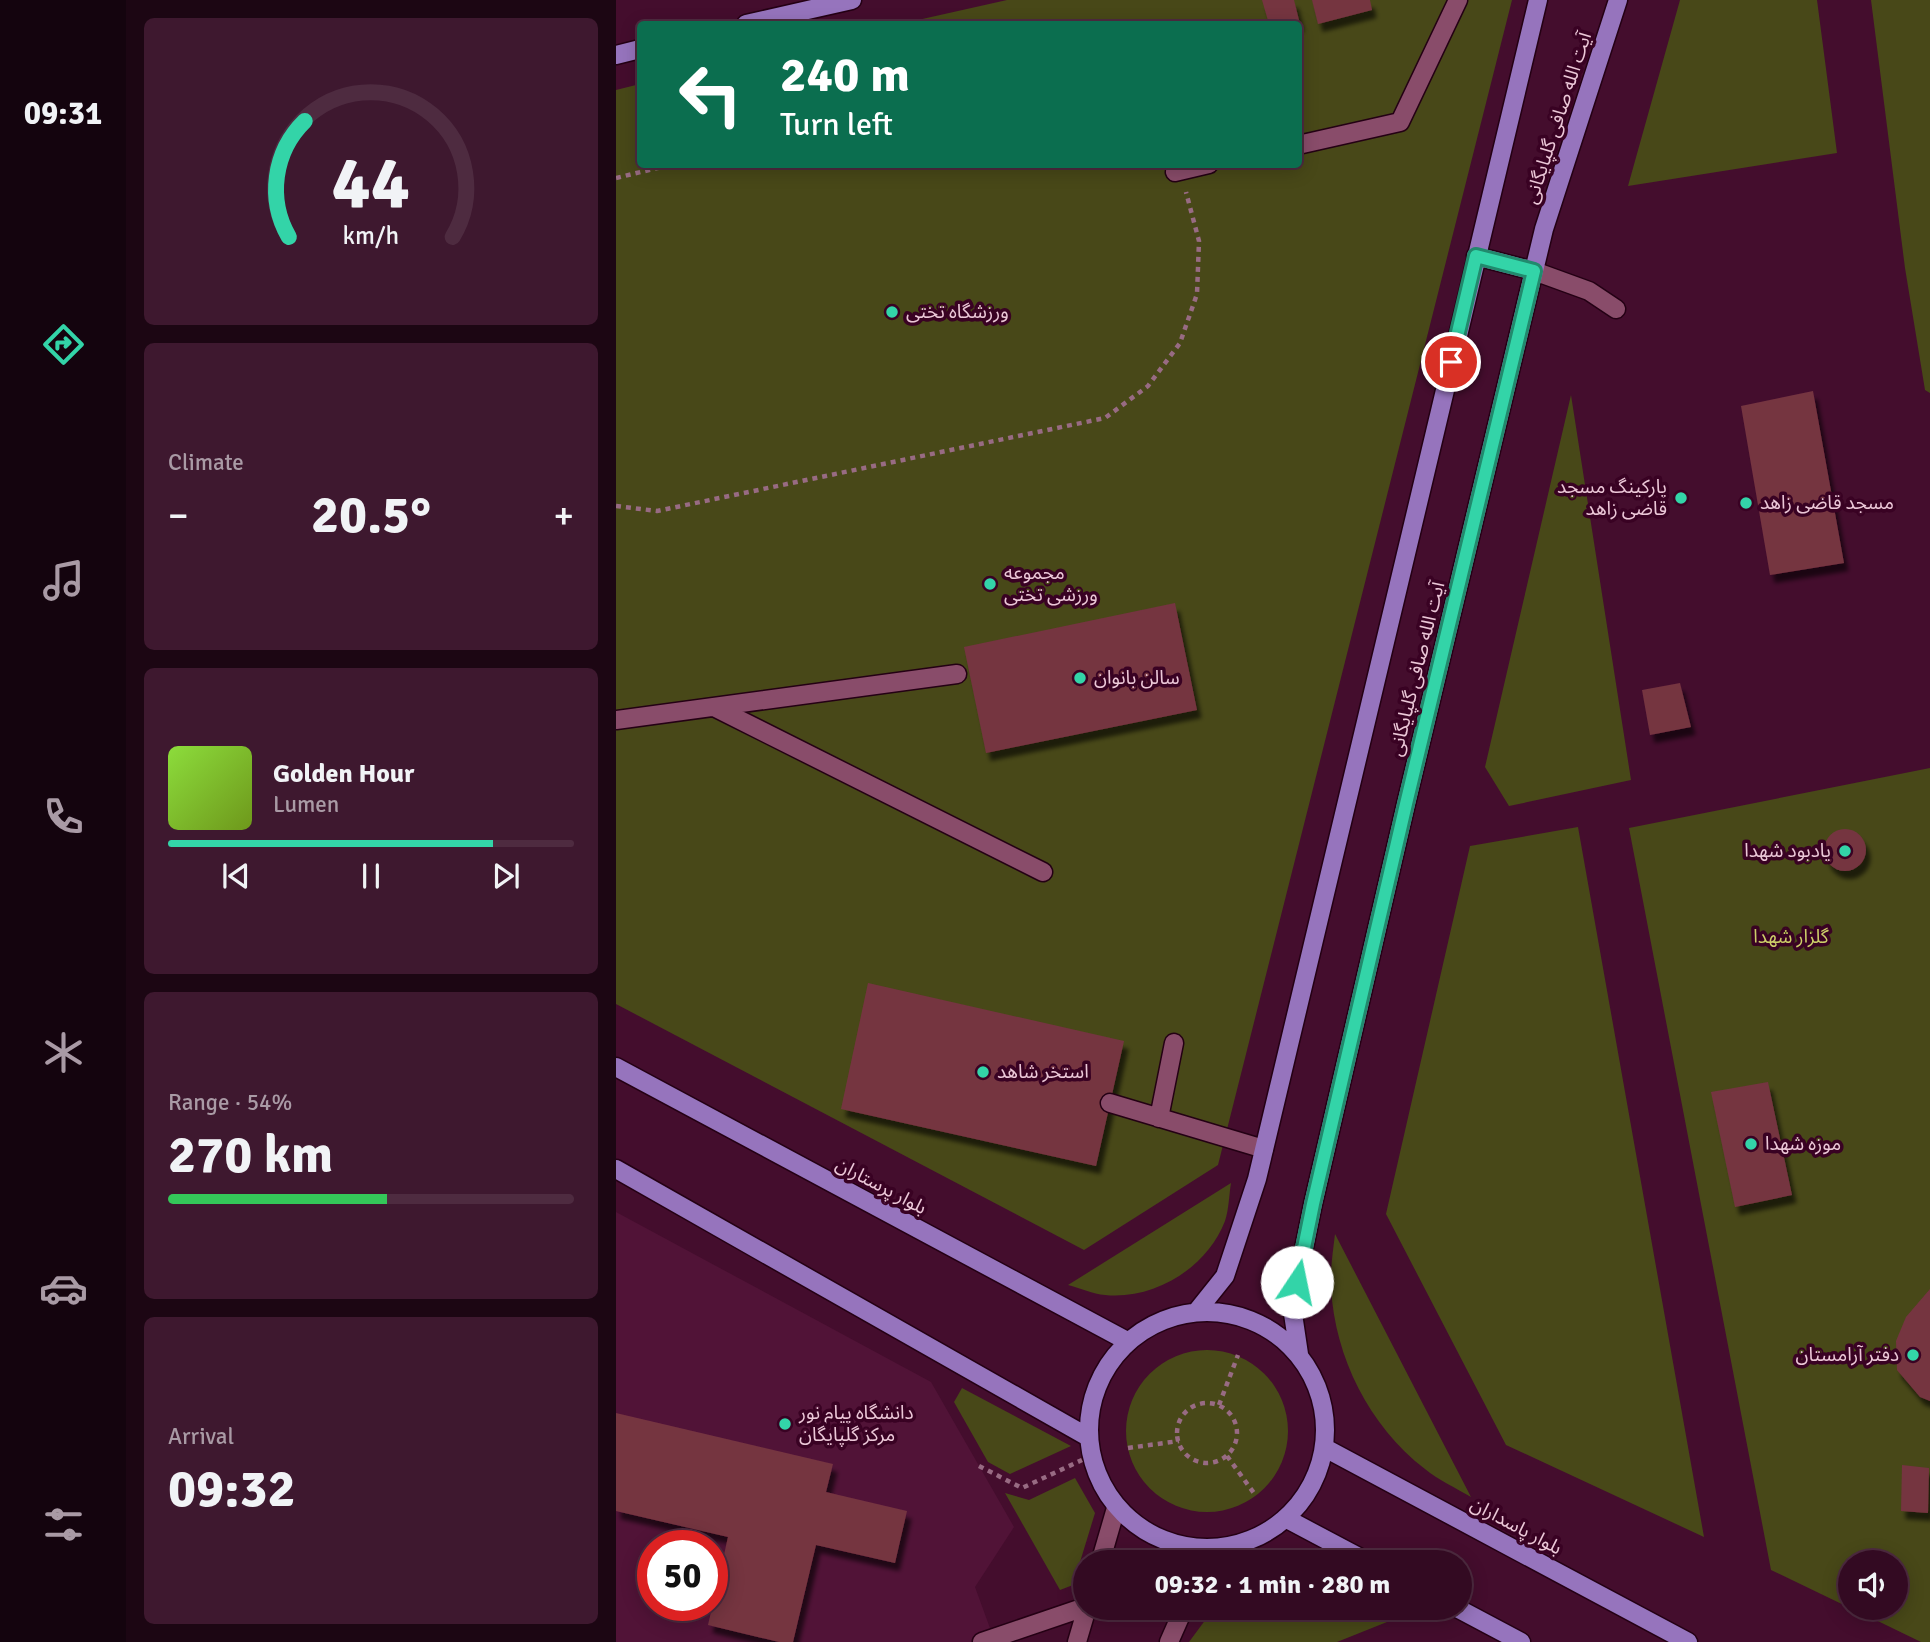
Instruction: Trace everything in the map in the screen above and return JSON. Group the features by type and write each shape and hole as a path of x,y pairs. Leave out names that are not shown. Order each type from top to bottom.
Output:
{"main road":[{"path":"759,21 852,0"},
{"name":"آیت الله صافی گلپایگانی","path":"1197,1311 1225,1276 1257,1179 1538,0"},
{"name":"آیت الله صافی گلپایگانی","path":"1299,1354 1292,1307 1313,1204 1544,229 1618,0"},
{"path":"616,55 637,50"},
{"path":"1476,256 1534,271"},
{"name":"بلوار پرستاران","path":"616,1068 1127,1341"},
{"path":"616,1168 1088,1437"},
{"path":"1188,1550 1142,1530 1116,1508 1096,1475 1088,1437 1091,1402 1104,1368 1127,1341 1160,1320 1197,1311 1235,1315 1270,1329 1299,1354 1316,1382 1325,1415 1325,1448 1312,1487 1287,1519 1264,1536 1224,1550"},
{"name":"بلوار پاسداران","path":"1325,1448 1688,1642"},
{"path":"1287,1519 1345,1550"},
{"path":"1472,1616 1521,1642"}],"street":[{"path":"1302,144 1400,122 1458,0"},
{"path":"1175,172 1192,168"},
{"path":"1534,271 1589,291 1616,309"},
{"path":"616,720 957,674"},
{"path":"713,707 1043,872"},
{"path":"1159,1118 1174,1043"},
{"path":"1110,1103 1264,1149"},
{"path":"1104,1550 1116,1508"},
{"path":"982,1642 1073,1612"},
{"path":"1077,1642 1083,1620"},
{"path":"1170,1642 1179,1620"}],"path":[{"path":"616,178 657,168"},
{"path":"616,506 657,511 1104,418 1148,386 1180,344 1197,294 1199,242 1186,190 1175,172"},
{"path":"1219,1405 1238,1355"},
{"path":"1197,1405 1219,1405 1229,1412 1235,1422 1237,1434 1234,1446 1216,1462 1205,1463 1193,1459 1184,1451 1179,1441 1181,1419 1188,1410 1197,1405"},
{"path":"1128,1448 1179,1441"},
{"path":"1227,1455 1256,1496"},
{"path":"979,1466 1022,1488 1092,1456"}],"shaded area":[{"name":"دانشگاه پیام نور مرکز گلپایگان","path":"616,1212 931,1382 1014,1527 975,1587 995,1642 616,1642"}],"green space":[{"name":"مجموعه ورزشی تختی","path":"1007,0 1512,0 1218,1165 1084,1250 616,1004 616,90 637,85 637,168 1302,168 1302,21 913,21"},
{"path":"1680,0 1817,0 1837,153 1628,186"},
{"path":"1871,0 1930,0 1930,393 1925,390 1905,268"},
{"path":"1571,395 1631,780 1509,806 1485,767"},
{"name":"گلزار شهدا","path":"1930,768 1930,1642 1921,1642 1876,1620 1908,1620 1908,1550 1838,1550 1838,1602 1771,1570 1629,828"},
{"path":"1578,827 1704,1537 1506,1445 1386,1214 1470,846"},
{"path":"1231,1183 1225,1221 1217,1238 1206,1253 1177,1278 1142,1292 1123,1295 1100,1294 1068,1285"},
{"path":"1335,1234 1471,1497 1436,1477 1405,1452 1387,1432 1358,1388 1348,1364 1334,1314 1331,1281"},
{"path":"1207,1350 1238,1356 1264,1374 1282,1400 1288,1431 1282,1462 1264,1488 1238,1506 1207,1512 1176,1506 1150,1488 1132,1462 1126,1431 1132,1400 1150,1374 1176,1356"},
{"path":"962,1388 1071,1446 1010,1474 988,1462 954,1402"},
{"path":"1075,1478 1095,1513 1084,1550 1073,1550 1073,1585 1060,1590 1005,1493 1029,1500"},
{"path":"1205,1620 1392,1620 1337,1642 1189,1642"}],"building":[{"path":"1262,0 1294,0 1299,21 1268,21"},
{"path":"1312,0 1370,0 1372,10 1318,24"},
{"path":"1813,391 1844,563 1770,575 1741,406"},
{"name":"سالن بانوان","path":"1175,603 1197,710 986,753 964,647"},
{"path":"1680,683 1691,727 1650,735 1642,690"},
{"name":"یادبود شهدا","path":"1845,829 1860,835 1866,850 1860,865 1845,871 1830,865 1824,850 1830,835"},
{"name":"استخر شاهد","path":"868,983 1124,1041 1096,1166 841,1109"},
{"name":"موزه شهدا","path":"1768,1082 1792,1195 1735,1207 1711,1092"},
{"name":"دفتر آرامستان","path":"1930,1289 1930,1401 1920,1397 1897,1370 1896,1341 1906,1317"},
{"path":"616,1413 833,1464 826,1492 907,1511 895,1563 816,1545 793,1642 779,1642 708,1625 709,1621 728,1621 728,1530 698,1530 616,1511"},
{"path":"1902,1465 1929,1468 1928,1513 1901,1511"}],"place":[{"name":"ورزشگاه تختی","path":"892,312"},
{"name":"پارکینگ مسجد قاضی زاهد","path":"1681,498"},
{"name":"مسجد قاضی زاهد","path":"1746,503"},
{"name":"مجموعه ورزشی تختی","path":"990,584"},
{"name":"سالن بانوان","path":"1080,678"},
{"name":"یادبود شهدا","path":"1845,851"},
{"name":"استخر شاهد","path":"983,1072"},
{"name":"موزه شهدا","path":"1751,1144"},
{"name":"دفتر آرامستان","path":"1913,1355"},
{"name":"دانشگاه پیام نور مرکز گلپایگان","path":"785,1424"}],"route":[{"path":"1297,1282 1406,804 1534,271 1476,256 1451,362"}]}
